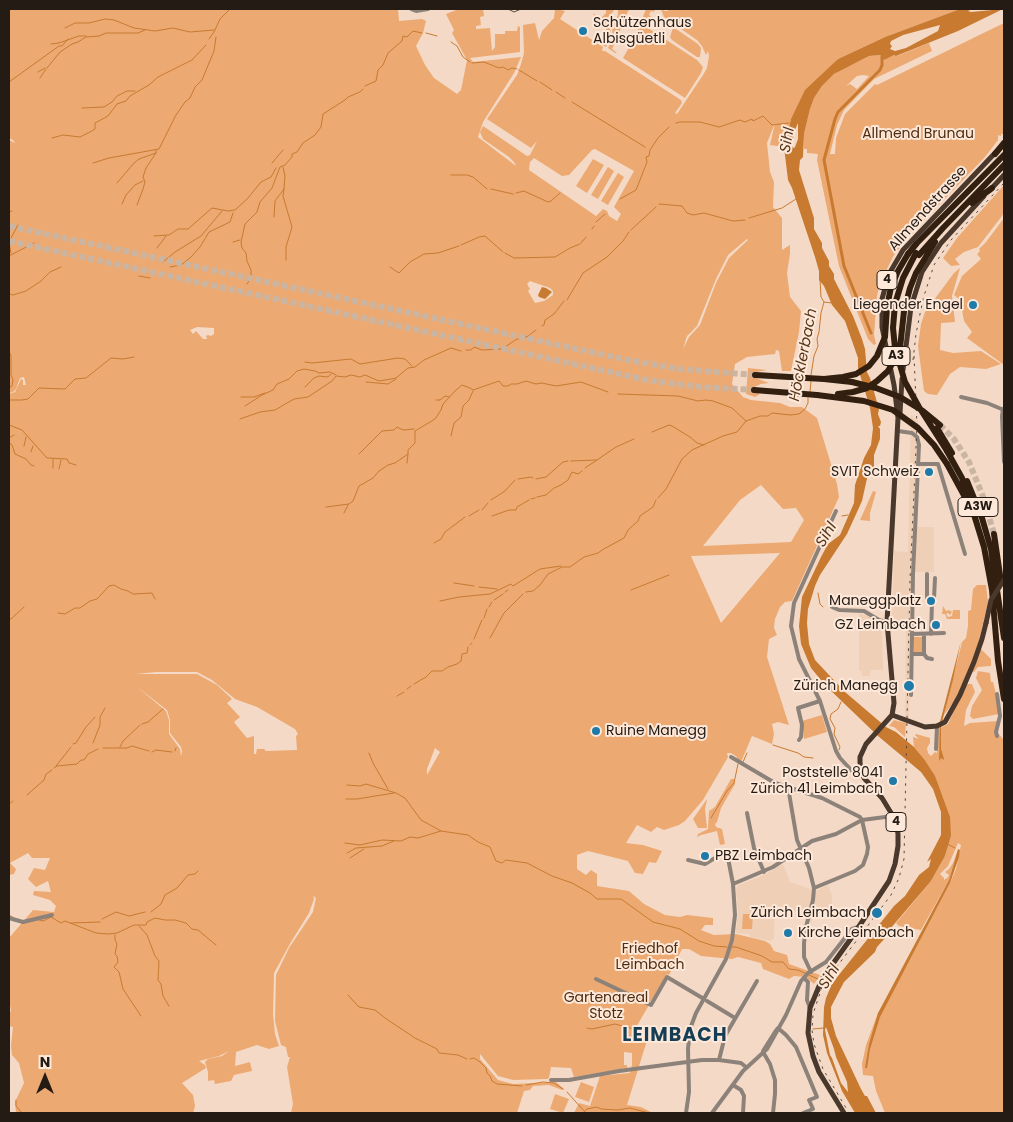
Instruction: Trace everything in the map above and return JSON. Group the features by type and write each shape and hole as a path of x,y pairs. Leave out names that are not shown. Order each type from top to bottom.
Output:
{"highway":[{"path":"995,154 1004,143"},
{"path":"920,256 941,220 1004,153"},
{"name":"A3W","path":"1004,165 942,228 920,256 908,275 900,302 897,328 899,351 915,394 959,468 977,503 990,541 1004,638"},
{"path":"954,218 992,188"},
{"name":"A3W","path":"817,395 844,394 860,390 874,383 888,371 898,352 908,295 920,256 959,212"},
{"name":"A3","path":"824,379 856,374 869,366 877,356 885,337 887,307 891,287 908,254 941,220"},
{"name":"A3","path":"755,375 824,379 864,384 891,393 923,411 940,425"},
{"path":"754,390 871,402 900,414 929,439 956,480 982,537"},
{"path":"959,468 982,537 990,579 998,661 1004,699"},
{"path":"994,534 1000,570 1003,626"}],"main road":[{"name":"Allmendstrasse","path":"898,418 881,312 884,292 892,269 907,246 995,154"},
{"name":"Allmendstrasse","path":"892,715 894,703 887,622 898,418 911,307 916,288 925,267 944,240 1004,175"},
{"path":"891,370 896,374 903,371"},
{"path":"861,772 860,757 874,735 892,715 926,727 939,725 949,717 964,687 982,639 991,600 1004,580"},
{"name":"4","path":"844,1113 819,1072 812,1056 808,1033 810,1008 821,980 883,890 892,873 897,854 898,834 893,816 882,798 861,772"}],"street":[{"path":"411,9 419,11 428,9"},
{"path":"961,397 988,403 1004,410 1002,416 1004,462"},
{"path":"898,430 910,432 917,437 920,444 911,695"},
{"path":"918,464 938,464 965,554"},
{"path":"836,511 794,603 790,618 799,659 820,701 831,740 838,756 853,772 861,772"},
{"path":"927,574 927,598 932,602"},
{"path":"931,634 935,578"},
{"path":"832,607 839,610 864,611 875,618 912,632 924,634 944,633"},
{"path":"924,634 924,654 927,658 932,659"},
{"path":"912,654 924,654"},
{"path":"997,694 1000,716 996,732 997,736"},
{"path":"799,740 802,725 798,708 820,701"},
{"path":"936,749 939,725"},
{"path":"731,757 775,783 822,798 860,817 862,820 868,847 862,864 855,871 814,888"},
{"path":"790,789 792,820 814,888 804,943 808,982 807,1000 810,1008"},
{"path":"747,813 754,848 764,872"},
{"path":"733,884 764,872 812,841 836,834 862,820 893,816"},
{"path":"686,1113 689,1092 688,1041 690,1029 694,1018 706,1000 722,968 733,935 735,915 733,884 729,860 726,856 720,855 705,864 688,860"},
{"path":"9,918 23,922 52,915"},
{"path":"712,1113 746,1067 770,1043 786,1015 797,988 807,975 826,962 852,929 858,927"},
{"path":"596,980 651,1004 667,977 735,1018"},
{"path":"719,1060 723,1042 757,981"},
{"path":"778,1028 788,1036 799,1054 817,1097 809,1100 813,1109 803,1113"},
{"path":"763,1052 770,1064 775,1080 773,1113"},
{"path":"551,1080 569,1080 688,1062 719,1060 740,1063 746,1067"},
{"path":"733,1085 741,1090 744,1096 743,1113"}],"shaded area":[{"path":"911,415 918,421 911,583 909,720 905,719 906,624 893,619 892,614 894,551 908,552"},
{"path":"916,527 934,527 934,572 915,572"},
{"path":"859,613 868,616 882,626 883,670 870,670 870,676 862,676 862,671 859,670"},
{"path":"783,864 790,882 811,889 811,899 807,915 775,905 774,939 770,941 750,937 749,934 736,933 738,912 736,889 739,885 764,875"},
{"path":"828,885 832,902 828,909 816,916 806,927 816,891"}],"green space":[{"path":"9,9 398,9 399,21 422,19 426,21 423,33 416,46 434,78 457,94 461,90 467,60 452,33 454,30 446,14 459,9 483,9 484,16 480,17 481,25 476,26 476,29 490,28 492,51 495,47 495,34 505,34 505,31 517,31 518,26 520,27 520,52 470,58 473,62 521,57 514,73 483,122 478,137 516,166 509,157 483,139 480,132 483,126 527,156 530,155 537,141 531,148 487,119 517,75 524,53 523,25 535,23 539,40 542,31 554,18 555,9 565,11 560,19 603,47 602,51 605,51 681,100 682,103 675,113 677,114 707,68 709,56 708,51 706,55 697,40 664,17 661,9 668,11 668,9 960,9 885,37 838,59 791,119 784,147 770,145 775,123 767,143 770,172 774,182 773,207 782,218 782,250 790,245 787,273 790,297 801,311 799,332 791,371 782,371 779,351 776,350 775,354 747,357 735,364 732,384 743,397 751,400 780,403 790,407 802,407 817,418 837,484 839,497 792,601 785,602 780,607 775,619 774,628 777,635 769,639 767,657 789,725 778,722 772,724 774,734 772,744 752,736 741,762 731,753 727,753 728,757 703,800 685,821 679,825 664,830 657,827 651,832 637,825 626,843 643,845 662,851 656,863 649,862 643,874 635,873 628,861 588,851 577,855 577,869 586,875 591,870 597,874 597,886 629,891 644,904 665,915 713,918 713,925 705,925 701,930 714,935 736,934 765,941 770,944 774,951 787,955 789,964 820,975 814,984 806,977 794,976 789,979 763,969 761,963 738,957 732,959 701,956 689,949 682,949 669,975 667,974 651,1001 648,1002 649,1005 635,1029 649,1034 627,1105 641,1107 653,1113 574,1113 579,1103 590,1106 600,1076 630,1073 632,1053 624,1052 624,1065 627,1065 627,1068 574,1077 571,1068 551,1067 549,1078 547,1079 513,1080 498,1076 480,1054 480,1059 498,1080 513,1084 556,1082 564,1089 549,1085 533,1086 530,1090 524,1091 517,1113 291,1113 293,1104 287,1067 290,1057 288,1057 286,1047 281,1045 275,1021 276,975 289,948 313,912 316,898 313,896 314,899 309,913 274,973 273,1014 275,1034 279,1046 269,1049 257,1045 236,1052 235,1066 250,1062 252,1071 234,1075 231,1081 215,1084 214,1080 208,1081 208,1072 205,1062 208,1059 222,1056 229,1051 219,1056 199,1061 206,1068 182,1083 193,1095 195,1106 193,1113 16,1113 15,1102 24,1083 19,1063 12,1055 11,1046 13,1027 9,1026 9,1014 11,1011 9,999 9,938 33,910 54,912 56,906 50,900 33,895 34,891 51,892 48,881 36,887 28,879 34,868 45,870 50,858 32,858 28,853 10,863 16,869 14,874 9,875 9,394 15,392 21,379 23,380 23,385 26,385 24,377 20,378 16,389 9,393 9,140 15,143 9,138","holes":["595,149 634,171 614,207 621,214 617,221 603,209 596,216 529,170 530,162 534,158 562,176 569,175","747,239 729,258 716,283 700,325 689,337 683,349 687,336 697,326 728,255","530,281 550,288 553,291 553,295 544,301 535,303 528,291 530,289 527,284","197,327 214,328 214,334 206,336 207,339 203,339 196,331 193,334 190,330","761,485 783,509 796,508 804,520 791,542 703,546 740,500","780,553 721,623 691,556","197,672 212,680 235,699 257,707 295,729 298,734 296,736 297,750 266,751 264,749 257,749 256,754 254,754 254,736 247,738 234,722 240,717 227,703 232,699 217,685 197,674 136,674","136,686 167,710 170,720 170,733 181,747 181,756 180,749 169,734 169,720 166,711","435,748 440,752 427,775 427,769"]},
{"path":"606,9 615,9 606,20 597,22 593,13 602,17 606,13"},
{"path":"618,9 629,9 612,49 617,53 615,53 608,48 613,38 612,27 618,15"},
{"path":"646,9 655,9 654,12 651,11 649,15 651,16 645,26 697,60 703,67 685,98 623,58 635,37"},
{"path":"613,16 615,17 610,28 611,36 606,47 601,44 607,33 606,29 600,25"},
{"name":"Allmend Brunau","path":"1004,23 1004,134 998,135 998,140 985,157 908,237 894,255 880,283 877,296 874,335 876,344 874,345 868,339 839,266 817,160 818,154 807,153 807,149 804,149 804,134 814,98 822,86 834,74 869,56 881,55 885,61 885,59 894,55 897,56 929,43 932,51 874,79 844,110 837,125 830,154 835,154 836,138 845,114 875,84 877,85","holes":["857,76 869,76 857,89 850,84 846,86"]},
{"path":"673,28 698,44 701,48 700,57 697,57 672,40 670,37"},
{"path":"593,159 604,165 587,193 576,186"},
{"path":"608,167 614,171 598,199 591,195"},
{"path":"618,173 624,177 608,205 601,201"},
{"path":"1004,185 1004,212 1002,216 978,247 964,252 955,259 960,265 951,266 943,258 957,238"},
{"path":"1004,218 1004,365 967,338 972,332 964,321 960,300 954,295 962,276 981,259 977,254 980,251 979,249"},
{"path":"960,268 952,296 955,322 941,323 940,350 953,353 981,351 1001,364 986,369 960,367 950,374 937,395 928,394 924,391 918,346 921,324 925,312 954,273"},
{"path":"748,368 767,370 752,373 753,377 769,383 752,388 752,391 760,394 755,397 746,394"},
{"path":"873,491 876,492 870,513 870,521 860,520"},
{"path":"977,585 986,585 988,602 978,646 991,659 991,666 978,667 974,672 970,671 958,696 944,715 962,642 966,638 968,611 971,610 973,589"},
{"path":"943,606 946,611 952,612 950,615 946,614 948,617 952,616 953,610 960,610 960,619 947,619 945,614 942,614"},
{"path":"914,637 923,637 923,652 914,652"},
{"path":"978,671 990,673 999,714 973,719 970,716 972,706 982,690 976,678"},
{"path":"966,684 972,684 975,692 966,710 964,726 970,723 998,721 996,731 1004,740 1004,1113 885,1113 876,1091 873,1076 863,1075 862,1064 866,1045 878,1013 904,971 950,883 956,869 961,845 958,843 948,866 940,874 944,880 948,877 949,875 945,872 953,863 957,852 949,880 921,930 899,926 896,923 931,881 945,856 951,836 924,759 914,747 913,737 919,739 916,734 930,738 927,748 928,753 931,756 935,752 937,753 938,729 948,724"},
{"path":"822,715 827,732 804,739 802,721"},
{"path":"894,720 906,723 905,737 894,727 889,726"},
{"path":"731,779 735,779 735,784 721,808 715,824 716,827 722,829 725,844 720,845 717,831 697,837 698,834 708,829 709,811 715,807"},
{"path":"707,799 705,809 707,828 698,828 693,819"},
{"path":"743,914 753,914 752,929 742,929"},
{"path":"581,1082 594,1087 589,1102 575,1097"},
{"path":"555,1094 569,1099 563,1113 550,1109"}],"water":[{"name":"Sihl","path":"960,9 972,9 968,11 971,12 1003,9 958,31 896,56 894,55 884,60 881,55 869,56 834,74 822,86 814,98 804,134 803,157 800,160 799,170 814,218 814,229 822,243 822,248 834,274 834,279 853,316 862,339 867,372 879,409 878,414 881,422 880,426 878,426 880,429 880,439 874,455 874,467 872,472 868,474 862,501 847,534 820,575 815,586 808,609 809,644 815,660 845,692 886,727 896,732 914,747 924,759 935,776 950,817 951,836 945,856 931,881 890,929 875,952 844,982 831,1007 831,1018 836,1036 861,1089 876,1113 855,1113 842,1091 827,1053 823,1035 826,998 838,976 894,906 905,896 919,875 929,867 931,859 927,862 941,835 941,812 933,789 921,772 878,736 826,686 811,668 801,644 799,626 802,597 828,544 840,535 854,503 855,485 864,458 871,445 873,428 870,408 858,368 858,358 845,321 832,305 824,286 819,280 819,271 815,257 788,180 784,147 791,119 805,90 838,59 885,37","holes":["940,25 938,31 906,48 895,51 890,49 892,46 890,44 891,41 903,35","798,123 798,139 794,148 792,147 794,132","826,1027 847,1082 848,1092 841,1083 830,1055"]},
{"path":"542,287 552,292 545,299 538,295"},
{"path":"961,641 941,726 941,749 944,760 941,758 939,761 940,722"},
{"path":"958,849 960,850 959,857 950,883 880,1017 870,1049 867,1068 865,1068 869,1044 878,1013 949,880"}],"waterway":[{"path":"209,39 220,19 230,9"},
{"path":"65,28 75,23 89,23 105,19 114,20 134,28 155,31 173,28 190,32 214,30"},
{"path":"47,68 60,52 86,37 99,36 106,33 138,33 145,30"},
{"path":"365,86 376,81 378,70 383,65 388,53 402,41 403,36 407,37 413,31 422,33"},
{"path":"426,33 437,36"},
{"path":"51,44 79,36 86,36"},
{"path":"93,163 109,158 159,149 176,115 202,80 214,51 216,37"},
{"path":"9,82 59,46 62,46 68,39"},
{"path":"451,42 457,46 463,57 470,62"},
{"path":"52,138 63,135 80,137 95,129 95,123 108,116 117,104 126,101 130,96 149,85 158,77 192,60 206,45"},
{"path":"871,333 844,266 824,160 838,112 880,70 882,56"},
{"path":"472,63 484,62 508,70 512,68 517,69"},
{"path":"38,72 45,68"},
{"path":"40,78 46,69"},
{"path":"519,70 537,81"},
{"path":"540,82 552,90"},
{"path":"247,284 251,278 251,270 241,242 245,224 257,212 260,202 272,188 280,167 285,165 292,157 292,154 297,152 303,143 315,135 321,127 323,114 363,89"},
{"path":"82,108 104,107 117,96 127,91 135,91"},
{"path":"556,92 565,98"},
{"path":"572,102 645,147"},
{"path":"676,123 700,122 719,127 740,120 745,122 752,119 753,121 763,116 772,125 789,123"},
{"path":"620,199 636,190 647,162 646,157 649,156 650,150 658,138 669,127"},
{"path":"117,183 134,163 139,159 156,153 156,150"},
{"path":"272,163 283,150"},
{"path":"137,205 145,182 143,177 146,168 156,153"},
{"path":"274,217 275,201 284,189 285,176 283,167"},
{"path":"154,236 169,235 178,229 188,229 212,208 228,211 235,210 261,182 271,177 276,168"},
{"path":"451,175 473,177 487,189"},
{"path":"122,204 126,195 135,185 143,181"},
{"path":"284,189 283,196 292,227 286,247 286,260"},
{"path":"491,189 513,194"},
{"path":"516,193 524,191 548,202 560,193"},
{"path":"749,218 782,208 796,199"},
{"path":"659,204 682,206 687,213 693,215 704,213 733,221 745,220"},
{"path":"631,230 656,207"},
{"path":"163,262 201,236 222,211"},
{"path":"170,267 181,265 191,257 209,232 230,222 233,213"},
{"path":"596,222 605,214"},
{"path":"10,240 18,225"},
{"path":"9,232 9,242"},
{"path":"567,300 583,273 607,257 629,232"},
{"path":"157,248 166,236"},
{"path":"461,245 485,236 503,252"},
{"path":"581,243 586,237"},
{"path":"233,242 240,240"},
{"path":"9,243 11,253"},
{"path":"9,256 34,243"},
{"path":"505,253 514,258 555,257 580,244"},
{"path":"390,267 399,273 410,262 424,254 438,253 459,246"},
{"path":"9,294 13,295 26,291 50,272 61,267"},
{"path":"139,276 150,278"},
{"name":"Höcklerbach","path":"820,279 821,297 824,302"},
{"path":"542,326 545,320 554,314 564,301"},
{"name":"Höcklerbach","path":"811,375 814,356 818,346 817,339 824,302 832,303"},
{"path":"466,350 471,350 474,347 482,350 502,349 536,330"},
{"path":"240,419 260,412 275,410 294,399 308,397 332,381 336,376 345,377 351,375 360,377 365,375 379,381 391,379 396,378 408,368 415,367 424,360 451,348 461,351"},
{"path":"9,351 13,380 12,386 9,388"},
{"path":"9,400 28,399 39,388 65,389 75,379 86,378 111,358 123,359 134,357"},
{"path":"305,362 351,359 360,364 398,358 405,359 412,366"},
{"path":"245,406 273,390 277,384 289,379 297,371 304,369 319,373 330,372 336,375"},
{"path":"305,387 314,378 319,376 328,377 331,374"},
{"path":"366,382 388,384 396,379"},
{"path":"326,507 349,504 353,501 359,486 373,478 388,465 395,463 408,454 408,450 415,443 415,431 435,419 443,404 462,385 473,390 499,381 503,386 526,381 556,386 581,382 608,392"},
{"name":"Höcklerbach","path":"810,392 811,381"},
{"path":"451,436 454,423 461,417 463,406 469,400 473,391"},
{"path":"241,397 254,397 265,393"},
{"path":"618,394 678,396 698,401 713,401 732,408 746,421"},
{"path":"436,400 440,400 445,396 449,397"},
{"name":"Höcklerbach","path":"658,498 666,489 682,459 692,450 737,432 746,421 760,416 768,416 772,413 799,414 805,409 808,398"},
{"path":"9,425 22,430 47,458 67,459 69,463 76,465"},
{"path":"652,432 669,425 697,443 704,445"},
{"path":"359,454 382,431 394,430 397,427 403,430 414,429"},
{"path":"9,438 14,435"},
{"path":"24,446 26,437"},
{"path":"571,461 597,460 616,447 634,439"},
{"path":"9,443 12,445 15,454 26,459 34,466"},
{"path":"31,452 33,446"},
{"path":"407,463 408,454"},
{"path":"53,459 53,468"},
{"path":"59,469 61,460"},
{"path":"585,468 597,460"},
{"path":"536,479 546,477 563,462 568,461"},
{"path":"537,497 546,495 561,485 568,480 572,472 578,474 582,471"},
{"path":"518,479 533,478"},
{"path":"491,500 505,491 515,480"},
{"path":"531,499 535,498"},
{"path":"492,516 509,510 516,510 517,507 529,500"},
{"name":"Höcklerbach","path":"526,592 533,591 548,574 562,567 570,567 584,557 598,553 624,538 640,516 653,507 656,500"},
{"path":"482,510 488,503"},
{"path":"344,513 348,505"},
{"path":"469,516 479,510"},
{"path":"842,516 848,515"},
{"path":"434,543 465,517"},
{"name":"Höcklerbach","path":"440,601 490,594 511,584 513,586 540,569 561,566"},
{"path":"631,590 669,575"},
{"name":"Höcklerbach","path":"454,583 474,586"},
{"path":"58,613 65,614 75,608 80,608 90,601 97,599 109,586 114,585 133,594 152,593 155,599"},
{"name":"Höcklerbach","path":"479,587 497,589"},
{"path":"818,593 820,604 823,607"},
{"name":"Höcklerbach","path":"494,600 503,594"},
{"name":"Höcklerbach","path":"490,638 504,613 523,594"},
{"name":"Höcklerbach","path":"489,607 492,602"},
{"path":"9,619 24,607"},
{"name":"Höcklerbach","path":"484,618 487,609"},
{"name":"Höcklerbach","path":"474,639 482,620"},
{"name":"Höcklerbach","path":"414,684 432,671 442,671 457,664 461,661 462,654 467,653 468,647"},
{"name":"Höcklerbach","path":"407,689 411,686"},
{"name":"Höcklerbach","path":"397,696 404,692"},
{"path":"839,750 840,747 834,734 835,728 830,719 831,714 838,709 841,702"},
{"path":"93,743 100,725 100,717 105,708"},
{"path":"142,724 148,722 163,709"},
{"path":"73,744 76,743 95,717"},
{"path":"120,747 123,741 140,725"},
{"path":"773,745 798,753 804,757 813,758"},
{"path":"103,748 127,748 132,746 149,751"},
{"path":"56,766 71,747"},
{"path":"54,768 77,764 84,760 88,754 98,749"},
{"path":"152,752 156,750 172,752"},
{"path":"369,753 388,789"},
{"path":"743,762 747,753"},
{"path":"711,818 734,783 738,764"},
{"path":"27,795 52,770"},
{"path":"347,785 360,786 366,784 396,793 405,798 421,820 441,831 468,835 490,847 496,861 502,863 506,860 527,863 552,876 572,883 597,899 621,899 653,922 680,929 699,941 714,946 727,947"},
{"path":"346,799 394,793"},
{"path":"9,804 13,801"},
{"path":"345,843 360,845 382,840 401,841 410,837 418,838 441,831"},
{"path":"347,853 356,848 382,846 394,841"},
{"path":"947,844 955,848"},
{"path":"350,858 364,849"},
{"path":"151,912 161,904 165,895 177,888 188,875 195,874 198,871"},
{"path":"102,919 116,912 129,916 145,912"},
{"path":"9,915 14,918"},
{"path":"39,920 43,921 51,917 61,923 65,921 96,933 108,934 117,933 134,925 146,925 147,922 155,918 175,920 186,923 192,929 198,930 216,945"},
{"path":"71,923 100,922"},
{"path":"139,926 147,935 155,956 159,961 158,980 161,984 163,996 169,1006"},
{"path":"115,935 117,944 115,954 118,962 114,967 119,972 123,989 141,1016"},
{"path":"731,947 762,956 772,962 783,962 789,969 798,970 820,980"},
{"path":"824,982 832,986"},
{"path":"348,995 359,1007 375,1010 415,1038 437,1049 439,1053 458,1055 467,1059"},
{"path":"587,1028 592,1029 615,1024 664,1037 686,1036"},
{"path":"813,1029 824,1028"},
{"path":"470,1059 474,1058 480,1062 486,1068 492,1081 497,1084 522,1086"},
{"path":"526,1085 543,1082 554,1083 563,1089"},
{"path":"567,1092 584,1111"},
{"path":"16,1100 16,1106 22,1113"},
{"path":"583,1113 587,1109 597,1107 618,1110 630,1108 649,1113"}],"tunnel":[{"path":"9,226 623,359 679,369 755,375"},
{"path":"9,241 647,380 700,387 754,390"},
{"path":"940,425 954,439 969,462 984,499 994,534"}],"tram line":[{"path":"508,9 514,12 521,9"}],"railway":[{"path":"913,360 923,299 934,265 951,240 1004,183"},
{"path":"819,992 891,895 899,878 904,859 910,580 917,426 914,355"},
{"path":"822,987 813,1014 812,1030 814,1044 823,1069 849,1113"}],"place":[{"name":"Schützenhaus Albisgüetli","path":"583,31"},
{"name":"Liegender Engel","path":"973,305"},
{"name":"SVIT Schweiz","path":"929,472"},
{"name":"Maneggplatz","path":"931,601"},
{"name":"GZ Leimbach","path":"936,625"},
{"name":"Zürich Manegg","path":"909,686"},
{"name":"Ruine Manegg","path":"596,731"},
{"name":"Poststelle 8041 Zürich 41 Leimbach","path":"893,781"},
{"name":"PBZ Leimbach","path":"705,856"},
{"name":"Zürich Leimbach","path":"877,913"},
{"name":"Kirche Leimbach","path":"788,933"}],"district":[{"name":"LEIMBACH","path":"675,1036"}],"park label":[{"name":"Friedhof Leimbach","path":"650,958"},
{"name":"Gartenareal Stotz","path":"606,1006"}]}
